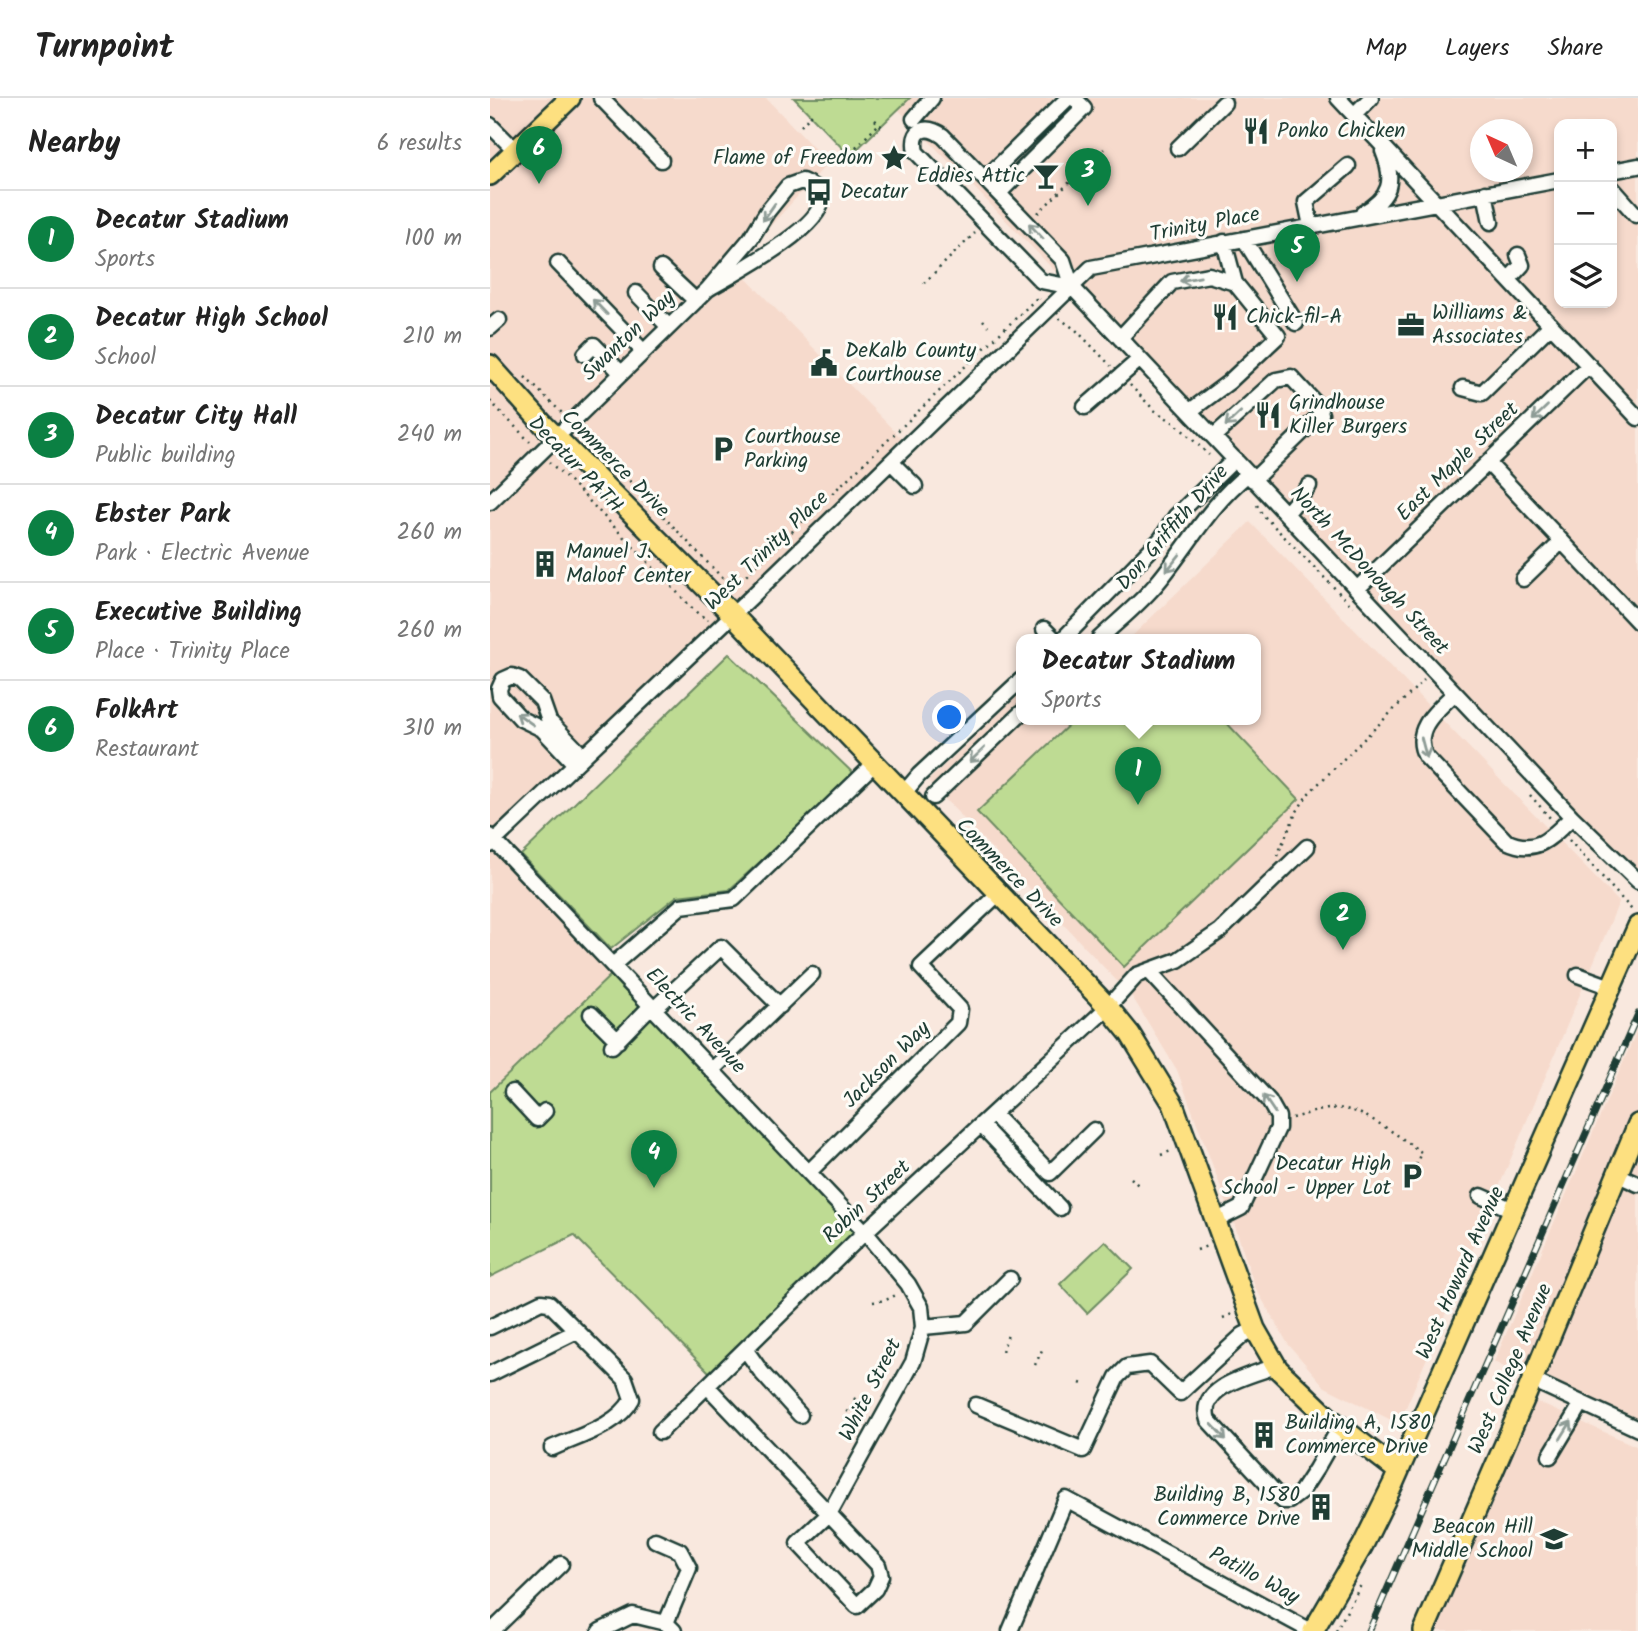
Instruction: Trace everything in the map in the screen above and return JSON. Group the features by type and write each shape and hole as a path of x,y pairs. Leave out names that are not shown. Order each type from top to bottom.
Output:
{"main road":[{"path":"490,175 570,98"},
{"name":"Commerce Drive","path":"490,365 556,438 732,614 1108,1007 1130,1034 1173,1104 1255,1329 1276,1366 1340,1427 1398,1471"},
{"name":"West Howard Avenue","path":"1312,1631 1363,1545 1398,1471 1638,926"},
{"name":"West College Avenue","path":"1424,1631 1638,1124"}],"street":[{"path":"601,98 661,160"},
{"path":"914,119 932,98"},
{"path":"1338,98 1551,325 1578,343 1589,365 1638,418"},
{"path":"1354,115 1371,98"},
{"path":"985,178 1076,99 1084,108 1004,188"},
{"path":"1178,148 1224,100"},
{"path":"490,125 515,150"},
{"name":"North McDonough Street","path":"1072,287 1041,281 916,152 914,142 917,135 926,129 933,129 943,136 1028,222 1063,260 1072,287 1572,817 1638,881"},
{"path":"1347,219 1377,204 1387,190 1390,172 1380,144"},
{"path":"1311,226 1306,202 1348,166"},
{"path":"1617,170 1638,166"},
{"name":"Swanton Way","path":"490,502 708,289 751,238 788,186 803,181 819,192 821,204 809,222 787,241 708,289"},
{"name":"Trinity Place","path":"1072,287 1091,268 1554,181"},
{"path":"1485,193 1491,222"},
{"path":"1617,194 1636,215"},
{"path":"1190,411 1229,382 1278,336 1302,321 1244,239"},
{"path":"1224,242 1235,283 1278,336"},
{"path":"1509,279 1522,265 1518,255"},
{"path":"558,262 643,351"},
{"path":"661,268 696,301"},
{"path":"1120,338 1172,282 1209,275 1235,283"},
{"name":"West Trinity Place","path":"491,841 579,760 1072,287"},
{"path":"636,293 668,327"},
{"path":"1463,387 1482,393 1526,358 1551,325"},
{"path":"584,354 594,345 621,373"},
{"path":"1085,407 1140,359"},
{"name":"East Maple Street","path":"1357,589 1489,455 1589,365"},
{"name":"Don Griffith Drive","path":"1105,634 1156,585 1185,549 1204,518 1228,491 1251,477 1321,414 1306,391 1291,377 1276,380 1214,436"},
{"path":"1550,381 1562,391"},
{"path":"1489,455 1638,622"},
{"path":"1068,634 1161,539 1177,516 1235,459"},
{"path":"891,462 915,486"},
{"path":"1286,514 1309,486"},
{"path":"1523,579 1555,548"},
{"path":"512,676 520,679 542,701 549,721 579,760 542,729 522,719 500,695 499,689 503,680 512,676"},
{"path":"903,794 919,775 1016,685"},
{"path":"1455,693 1428,719 1423,728 1421,737 1426,757 1506,841 1519,847 1543,843 1572,817"},
{"path":"933,797 1016,718"},
{"path":"613,965 681,906 734,900 874,764"},
{"name":"Electric Avenue","path":"491,841 613,965 866,1232"},
{"name":"Robin Street","path":"660,1432 866,1232 1108,1007 1137,975 1178,960 1220,931 1307,847"},
{"name":"Jackson Way","path":"809,1172 958,1023 960,1009 921,967 998,894"},
{"path":"591,1014 615,1044 721,947 780,1006"},
{"path":"1150,972 1269,1101 1278,1117 1278,1128 1241,1208 1217,1220"},
{"path":"712,1070 812,974"},
{"path":"1578,975 1611,987"},
{"path":"512,1092 537,1119 545,1111"},
{"path":"993,1114 1050,1173 1094,1130"},
{"path":"981,1125 1060,1208"},
{"path":"1616,1174 1638,1184"},
{"path":"1481,1196 1513,1210"},
{"name":"White Street","path":"829,1514 913,1362 923,1327 921,1307 908,1284 866,1232"},
{"path":"923,1327 966,1323 1010,1279"},
{"path":"490,1327 541,1302 549,1303 625,1379 632,1399 626,1410 616,1418 552,1448"},
{"path":"976,1405 1083,1450 1118,1377 1127,1367 1150,1364 1180,1393 1243,1335 1255,1329"},
{"path":"490,1374 578,1331"},
{"path":"745,1349 762,1373 800,1415"},
{"path":"1276,1366 1232,1381 1207,1402 1205,1411 1208,1420 1283,1501 1289,1501 1301,1492 1340,1427"},
{"path":"1532,1380 1638,1429"},
{"path":"706,1387 829,1514 878,1565 881,1576 875,1589 857,1606 798,1543 829,1514"},
{"path":"1550,1456 1582,1403"},
{"name":"Patillo Way","path":"1010,1631 1066,1499 1312,1631"},
{"path":"600,1631 633,1615 670,1627 689,1568 680,1551 655,1540"},
{"path":"494,1626 561,1564"}],"path":[{"path":"801,126 812,114"},
{"path":"841,162 881,126 875,120"},
{"path":"1028,222 1104,149"},
{"path":"924,283 985,223"},
{"path":"731,588 1038,297"},
{"path":"982,320 988,326"},
{"name":"Decatur PATH","path":"490,401 696,612"},
{"name":"Decatur PATH","path":"552,404 728,584"},
{"path":"1280,873 1273,866 1296,813 1308,794 1434,670"},
{"path":"1564,834 1628,906"},
{"path":"1290,1118 1324,1110 1346,1109 1387,1127 1421,1152 1415,1168"},
{"path":"1161,1155 1168,1152"},
{"path":"1131,1178 1140,1186"},
{"path":"1197,1250 1204,1247"},
{"path":"873,1302 898,1294"},
{"path":"1223,1318 1230,1315"},
{"path":"1002,1351 1008,1335"},
{"path":"1035,1365 1043,1348"},
{"path":"1080,1383 1085,1385"},
{"path":"846,1410 850,1413 856,1400 852,1398"},
{"path":"853,1407 867,1414"}],"shaded area":[{"path":"490,98 766,98 828,163 734,266 906,443 727,609 497,846 615,971 490,1092"},
{"path":"908,98 1638,98 1638,873 897,108"},
{"path":"1250,522 1619,902 1399,1424 1325,1387 1288,1344 1255,1287 1177,1070 1133,998 928,781 1016,698 1016,725 1261,725 1261,634 1134,634"},
{"path":"1638,1028 1638,1433 1494,1362"},
{"name":"Beacon Hill Middle School","path":"1530,1399 1638,1447 1638,1631 1432,1631"}],"green space":[{"path":"794,98 910,98 850,156"},
{"path":"729,654 855,775 729,890 677,896 611,949 521,855"},
{"path":"1069,725 1229,725 1299,799 1124,967 977,812"},
{"path":"615,971 860,1231 712,1375 574,1235 490,1277 490,1092"},
{"path":"1105,1241 1133,1269 1087,1313 1060,1284"}],"railway":[{"path":"1369,1631 1638,1014"}],"place":[{"name":"Ponko Chicken","path":"1256,131"},
{"name":"Flame of Freedom","path":"894,158"},
{"name":"Eddies Attic","path":"1046,176"},
{"name":"FolkArt","path":"539,184"},
{"name":"Decatur","path":"819,192"},
{"name":"Decatur City Hall","path":"1088,206"},
{"name":"Executive Building","path":"1297,282"},
{"name":"Chick-fil-A","path":"1225,317"},
{"name":"Williams & Associates","path":"1411,325"},
{"name":"DeKalb County Courthouse","path":"824,363"},
{"name":"Grindhouse Killer Burgers","path":"1268,415"},
{"name":"Courthouse Parking","path":"723,449"},
{"name":"Manuel J. Maloof Center","path":"545,564"},
{"name":"Decatur Stadium","path":"1138,805"},
{"name":"Decatur High School","path":"1343,950"},
{"name":"Decatur High School - Upper Lot","path":"1412,1176"},
{"name":"Ebster Park","path":"654,1188"},
{"name":"Building A, 1580 Commerce Drive","path":"1264,1435"},
{"name":"Building B, 1580 Commerce Drive","path":"1321,1507"},
{"name":"Beacon Hill Middle School","path":"1554,1539"}]}
